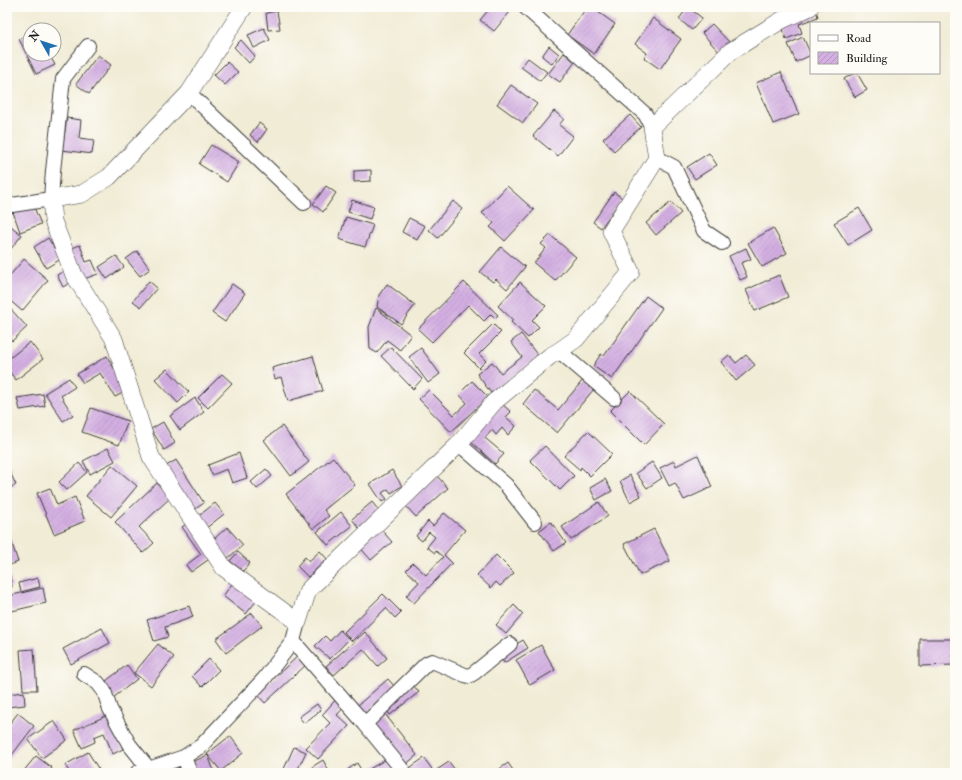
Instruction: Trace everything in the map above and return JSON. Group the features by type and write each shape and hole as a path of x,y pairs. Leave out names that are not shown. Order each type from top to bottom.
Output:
{"street":[{"path":"7,204 12,205 82,194 109,177 189,93 244,7"},
{"path":"84,674 98,683 104,691 110,709 143,771 184,757 201,746 264,678 293,641 308,590 459,444 494,402 550,356 576,338 631,272 611,231 657,158 652,127 645,114 525,7"},
{"path":"652,127 731,51 782,20 810,7"},
{"path":"88,46 63,79 51,199 53,221 74,275 114,340 151,457 224,568 298,622"},
{"path":"189,93 304,203"},
{"path":"657,158 674,167 704,231 722,243"},
{"path":"559,351 614,398"},
{"path":"459,444 506,484 535,522"},
{"path":"293,641 365,724 405,773"},
{"path":"365,724 426,664 432,662 469,676 510,644"},
{"path":"184,757 190,773"}],"building":[{"path":"491,7 514,7 494,31 480,20"},
{"path":"587,7 591,7 615,24 594,54 567,35"},
{"path":"688,7 702,18 692,30 679,19"},
{"path":"816,10 818,17 799,24 802,33 786,39 781,23"},
{"path":"277,11 280,29 268,30 266,13"},
{"path":"653,18 681,39 660,69 644,58 647,53 635,44"},
{"path":"712,24 731,44 721,54 702,33"},
{"path":"264,28 270,40 254,48 248,35"},
{"path":"22,37 22,45 19,39"},
{"path":"803,37 810,55 796,62 788,44"},
{"path":"241,40 255,56 249,63 234,47"},
{"path":"549,46 559,54 552,64 542,56"},
{"path":"564,53 575,62 560,82 548,74"},
{"path":"98,55 111,65 89,94 76,84"},
{"path":"528,58 547,72 540,81 521,67"},
{"path":"30,62 53,62 55,65 36,74"},
{"path":"227,62 238,72 225,85 214,75"},
{"path":"781,72 799,114 773,124 756,83"},
{"path":"852,74 858,74 867,90 855,97 844,79"},
{"path":"511,85 537,104 523,123 497,104"},
{"path":"554,111 564,119 559,125 573,136 558,156 533,136"},
{"path":"630,115 641,127 614,151 603,139"},
{"path":"67,118 81,120 79,138 94,140 92,154 62,150"},
{"path":"259,123 267,129 258,142 250,135"},
{"path":"211,145 239,162 227,182 199,164"},
{"path":"709,153 717,165 695,179 687,167"},
{"path":"371,170 371,181 354,182 354,171"},
{"path":"326,186 336,193 323,212 313,204"},
{"path":"507,186 534,210 505,241 490,227 494,223 482,213"},
{"path":"614,192 622,198 601,228 593,222"},
{"path":"352,200 374,207 370,219 348,212"},
{"path":"453,201 462,209 438,238 429,230"},
{"path":"671,202 681,213 656,235 646,223"},
{"path":"33,205 41,224 20,232 13,212"},
{"path":"859,208 872,230 848,245 834,223"},
{"path":"346,217 373,225 365,247 339,239"},
{"path":"409,218 425,226 417,240 402,232"},
{"path":"7,223 22,235 10,250 7,247"},
{"path":"773,228 787,253 762,267 748,243"},
{"path":"550,235 576,257 555,281 534,263 546,248 541,244"},
{"path":"48,238 61,259 46,268 34,247"},
{"path":"80,245 86,262 92,260 98,274 81,280 69,249"},
{"path":"501,247 525,267 507,289 496,279 493,282 480,272"},
{"path":"746,248 751,259 741,263 747,277 740,280 729,256"},
{"path":"137,251 150,269 140,276 126,259"},
{"path":"116,256 124,267 107,279 99,267"},
{"path":"24,259 48,280 22,311 7,298 7,279"},
{"path":"67,269 73,281 63,287 57,275"},
{"path":"779,275 788,297 755,311 746,290"},
{"path":"149,281 157,288 141,307 133,301"},
{"path":"464,282 498,315 495,318 491,314 484,321 468,305 432,342 418,329"},
{"path":"520,282 546,306 532,320 539,327 528,338 511,322 513,320 498,306"},
{"path":"232,284 245,293 225,322 212,313"},
{"path":"387,284 415,305 401,324 377,307 379,295"},
{"path":"646,296 662,308 612,379 593,366 601,354 604,356"},
{"path":"7,305 27,327 12,341 7,335"},
{"path":"376,308 411,335 400,350 387,340 377,353 370,349 369,327"},
{"path":"493,324 501,332 479,354 486,361 479,368 464,353"},
{"path":"521,334 539,357 491,393 477,374 492,362 501,373 522,357 511,342"},
{"path":"30,342 43,359 16,380 7,369 7,360"},
{"path":"391,347 422,379 413,389 381,356"},
{"path":"421,348 440,374 428,383 409,357"},
{"path":"729,355 736,363 746,355 755,365 736,381 721,362"},
{"path":"107,356 127,391 115,397 100,373 83,383 77,374"},
{"path":"313,356 323,391 288,401 281,377 275,379 272,368"},
{"path":"167,369 189,392 178,403 155,379"},
{"path":"222,374 232,383 208,408 198,398"},
{"path":"69,378 75,387 61,396 73,415 63,421 45,393"},
{"path":"583,380 594,389 557,433 523,404 534,390 558,410"},
{"path":"472,381 488,397 451,432 419,399 429,390 454,415 467,403 459,394"},
{"path":"630,391 664,424 644,445 610,411"},
{"path":"43,394 45,406 20,410 17,398"},
{"path":"195,398 204,412 180,430 170,416"},
{"path":"502,404 511,412 506,417 516,426 508,435 502,428 496,435 492,430 485,438 504,454 495,464 469,440"},
{"path":"91,408 128,421 119,445 82,432"},
{"path":"163,422 175,443 164,450 151,429"},
{"path":"282,426 309,462 291,476 264,440"},
{"path":"588,431 612,454 590,476 581,467 580,470 564,456"},
{"path":"545,446 574,476 560,490 530,460"},
{"path":"108,448 115,461 90,474 83,461"},
{"path":"239,453 247,478 232,483 227,469 212,475 208,465"},
{"path":"698,455 712,487 684,500 675,483 669,486 660,468 674,461 676,466"},
{"path":"333,457 355,485 324,510 329,516 313,529 286,494"},
{"path":"176,460 204,503 191,512 163,468"},
{"path":"652,462 662,478 647,488 636,473"},
{"path":"79,463 87,472 67,490 59,482"},
{"path":"112,465 137,486 111,517 86,496"},
{"path":"266,469 272,476 257,489 251,482"},
{"path":"9,470 16,485 7,489 7,471"},
{"path":"392,470 402,486 391,493 388,489 382,493 387,499 382,502 370,484"},
{"path":"630,475 641,496 630,502 620,481"},
{"path":"437,476 448,488 416,517 405,505"},
{"path":"605,479 612,491 596,500 590,488"},
{"path":"157,483 170,498 139,527 154,543 143,553 115,522"},
{"path":"50,488 57,505 75,497 85,521 54,534 37,493"},
{"path":"372,502 380,512 359,528 352,519"},
{"path":"599,502 608,516 571,540 562,527"},
{"path":"215,503 224,514 205,529 196,518"},
{"path":"341,512 352,526 328,545 317,532"},
{"path":"444,513 465,530 444,555 452,563 414,603 406,596 419,582 406,570 413,563 426,575 443,557 436,551 435,553 427,547 435,537 429,532 422,541 416,536 428,521 433,526"},
{"path":"190,521 212,557 191,572 186,565 201,554 182,527"},
{"path":"551,522 566,543 554,551 539,531"},
{"path":"227,527 243,545 228,558 212,541"},
{"path":"379,527 392,542 371,560 358,545"},
{"path":"7,528 18,562 7,566"},
{"path":"654,529 670,561 640,575 624,544"},
{"path":"320,551 327,559 308,577 297,566 305,557 309,561"},
{"path":"238,552 250,563 243,571 230,561"},
{"path":"496,555 514,573 500,586 496,582 491,588 477,575"},
{"path":"7,572 9,572 12,587 7,588"},
{"path":"38,578 40,587 21,592 19,583"},
{"path":"235,580 258,599 246,614 223,596"},
{"path":"43,588 46,603 12,611 8,596"},
{"path":"383,594 401,612 395,618 386,608 352,641 344,632"},
{"path":"514,605 523,614 506,634 496,625"},
{"path":"189,606 193,617 165,627 168,637 154,641 147,620"},
{"path":"252,613 262,626 226,653 216,639"},
{"path":"102,628 110,643 71,664 63,649"},
{"path":"340,630 349,639 330,659 315,646 325,636 330,641"},
{"path":"365,632 387,658 378,666 363,649 334,675 326,666"},
{"path":"920,639 953,639 953,665 920,666"},
{"path":"523,640 528,648 504,663 499,655"},
{"path":"158,644 174,657 151,686 134,673"},
{"path":"541,645 555,670 530,685 516,660"},
{"path":"34,649 37,690 23,690 20,650"},
{"path":"300,654 308,663 265,703 257,694"},
{"path":"209,659 219,670 202,687 192,676"},
{"path":"127,665 137,679 113,698 102,684"},
{"path":"388,679 395,687 365,714 358,705"},
{"path":"413,685 419,692 390,715 384,707"},
{"path":"24,692 25,705 7,707 7,694"},
{"path":"339,696 347,704 337,715 349,726 318,759 306,748 330,723 322,715"},
{"path":"317,704 321,710 304,723 299,717"},
{"path":"18,713 34,726 9,759 7,757 7,727"},
{"path":"385,714 417,755 404,766 372,725"},
{"path":"108,715 123,749 113,754 104,733 94,737 95,742 82,748 74,730"},
{"path":"54,721 67,740 42,758 28,739"},
{"path":"230,736 243,753 221,771 207,754"},
{"path":"294,747 306,752 296,773 282,773"},
{"path":"88,752 101,773 70,773 65,765"},
{"path":"208,755 214,771 209,773 196,773 192,762"},
{"path":"36,756 52,768 48,773 22,773"},
{"path":"390,757 399,773 387,773 385,770 381,773 367,773 366,771"},
{"path":"424,758 432,769 426,773 411,773 408,769"},
{"path":"323,760 330,773 316,773 312,767"},
{"path":"449,762 456,771 452,773 432,773"},
{"path":"357,763 363,773 343,773"},
{"path":"508,763 515,773 494,773"},
{"path":"180,766 182,773 162,773"}]}
